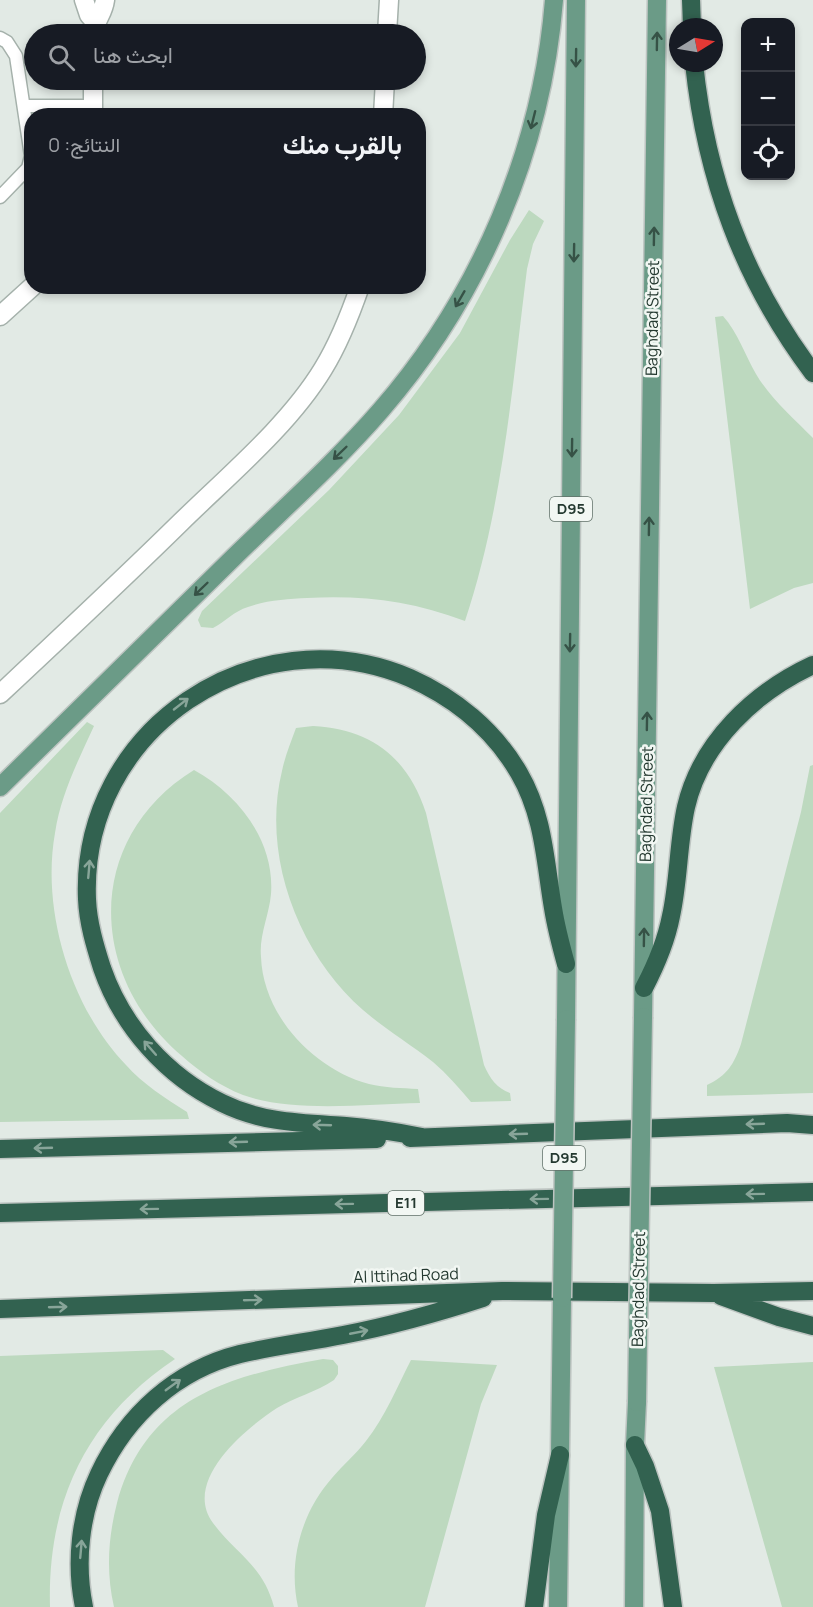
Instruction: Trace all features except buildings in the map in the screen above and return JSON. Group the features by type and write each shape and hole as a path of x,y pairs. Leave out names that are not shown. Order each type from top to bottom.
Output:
{"highway":[{"path":"691,0 692,18"},
{"path":"695,72 706,140 716,184 731,228 750,272 774,315 813,373"},
{"path":"422,1137 371,1128 294,1124 244,1113 184,1081 153,1053 127,1020 107,982 94,942 87,901 88,866 94,833 105,801 120,770 140,743 163,718 190,697 252,669 285,661 318,659 347,661 374,666 427,685 451,700 493,737 513,764 530,794 543,837 554,913 566,964"},
{"path":"644,988 656,965 669,924 687,805 702,767 725,732 754,702 775,686 813,665"},
{"path":"787,1123 813,1118"},
{"path":"0,1149 422,1137 787,1123 813,1125"},
{"name":"E11","path":"0,1213 813,1192"},
{"path":"84,1607 80,1565 82,1527 92,1490 108,1456 129,1424 156,1397 186,1375 238,1354 371,1330 415,1319 502,1291"},
{"name":"Al Ittihad Road","path":"0,1309 502,1291 714,1293 813,1291"},
{"path":"714,1293 746,1306 813,1326"},
{"path":"635,1445 654,1488 660,1511 673,1607"},
{"path":"534,1607 546,1515 560,1455"}],"main road":[{"path":"0,787 349,444 396,392 436,338 481,260 501,219 516,177 530,135 540,92 554,0"},
{"name":"D95","path":"558,1607 576,0"},
{"name":"Baghdad Street","path":"634,1607 657,0"}],"street":[{"path":"84,0 93,24"},
{"path":"97,24 105,0"},
{"path":"387,24 388,0"},
{"path":"93,90 93,108"},
{"path":"383,108 384,90"},
{"path":"0,316 24,294"},
{"path":"0,694 119,582 295,408 322,370 345,330 357,294"}],"lane":[{"path":"0,38 7,42 16,56 25,106 52,108"},
{"path":"0,197 24,172"}],"green space":[{"path":"529,210 544,221 533,244 527,269 505,446 489,534 465,621 406,604 328,597 285,599 263,603 238,611 213,628 201,627 198,620 202,611 329,490 399,415 460,333 510,240"},
{"path":"723,316 762,383 813,438 813,583 794,588 750,609 715,317"},
{"path":"87,722 94,726 61,805 55,833 52,894 57,926 76,987 90,1016 107,1042 133,1072 187,1112 189,1119 0,1122 0,813"},
{"path":"313,726 334,728 370,740 398,762 418,794 426,813 484,1065 494,1082 510,1093 511,1101 471,1102 433,1062 371,1017 340,987 320,961 304,932 291,901 282,869 277,836 277,803 283,765 296,728"},
{"path":"813,765 813,1093 707,1096 707,1085 720,1078 729,1069 741,1044 801,812 810,766"},
{"path":"194,770 225,792 239,806 251,821 267,856 271,874 271,894 261,941 261,957 264,978 281,1019 311,1053 329,1066 348,1077 369,1084 418,1089 420,1103 307,1106 263,1101 243,1095 218,1083 196,1068 151,1024 128,987 115,948 111,908 117,869 132,832 158,799"},
{"path":"163,1350 175,1359 144,1382 118,1408 96,1435 78,1465 65,1498 56,1532 51,1568 50,1607 0,1607 0,1356"},
{"path":"323,1359 333,1360 338,1366 338,1374 334,1380 277,1408 249,1429 221,1458 205,1490 206,1507 213,1523 256,1570 274,1607 114,1607 109,1568 114,1516 130,1467 148,1439 170,1416 195,1398 224,1384 255,1374"},
{"path":"411,1360 497,1365 481,1404 425,1607 298,1607 295,1590 296,1556 305,1522 321,1492 373,1432"},
{"path":"813,1362 813,1607 782,1607 714,1367"}]}
